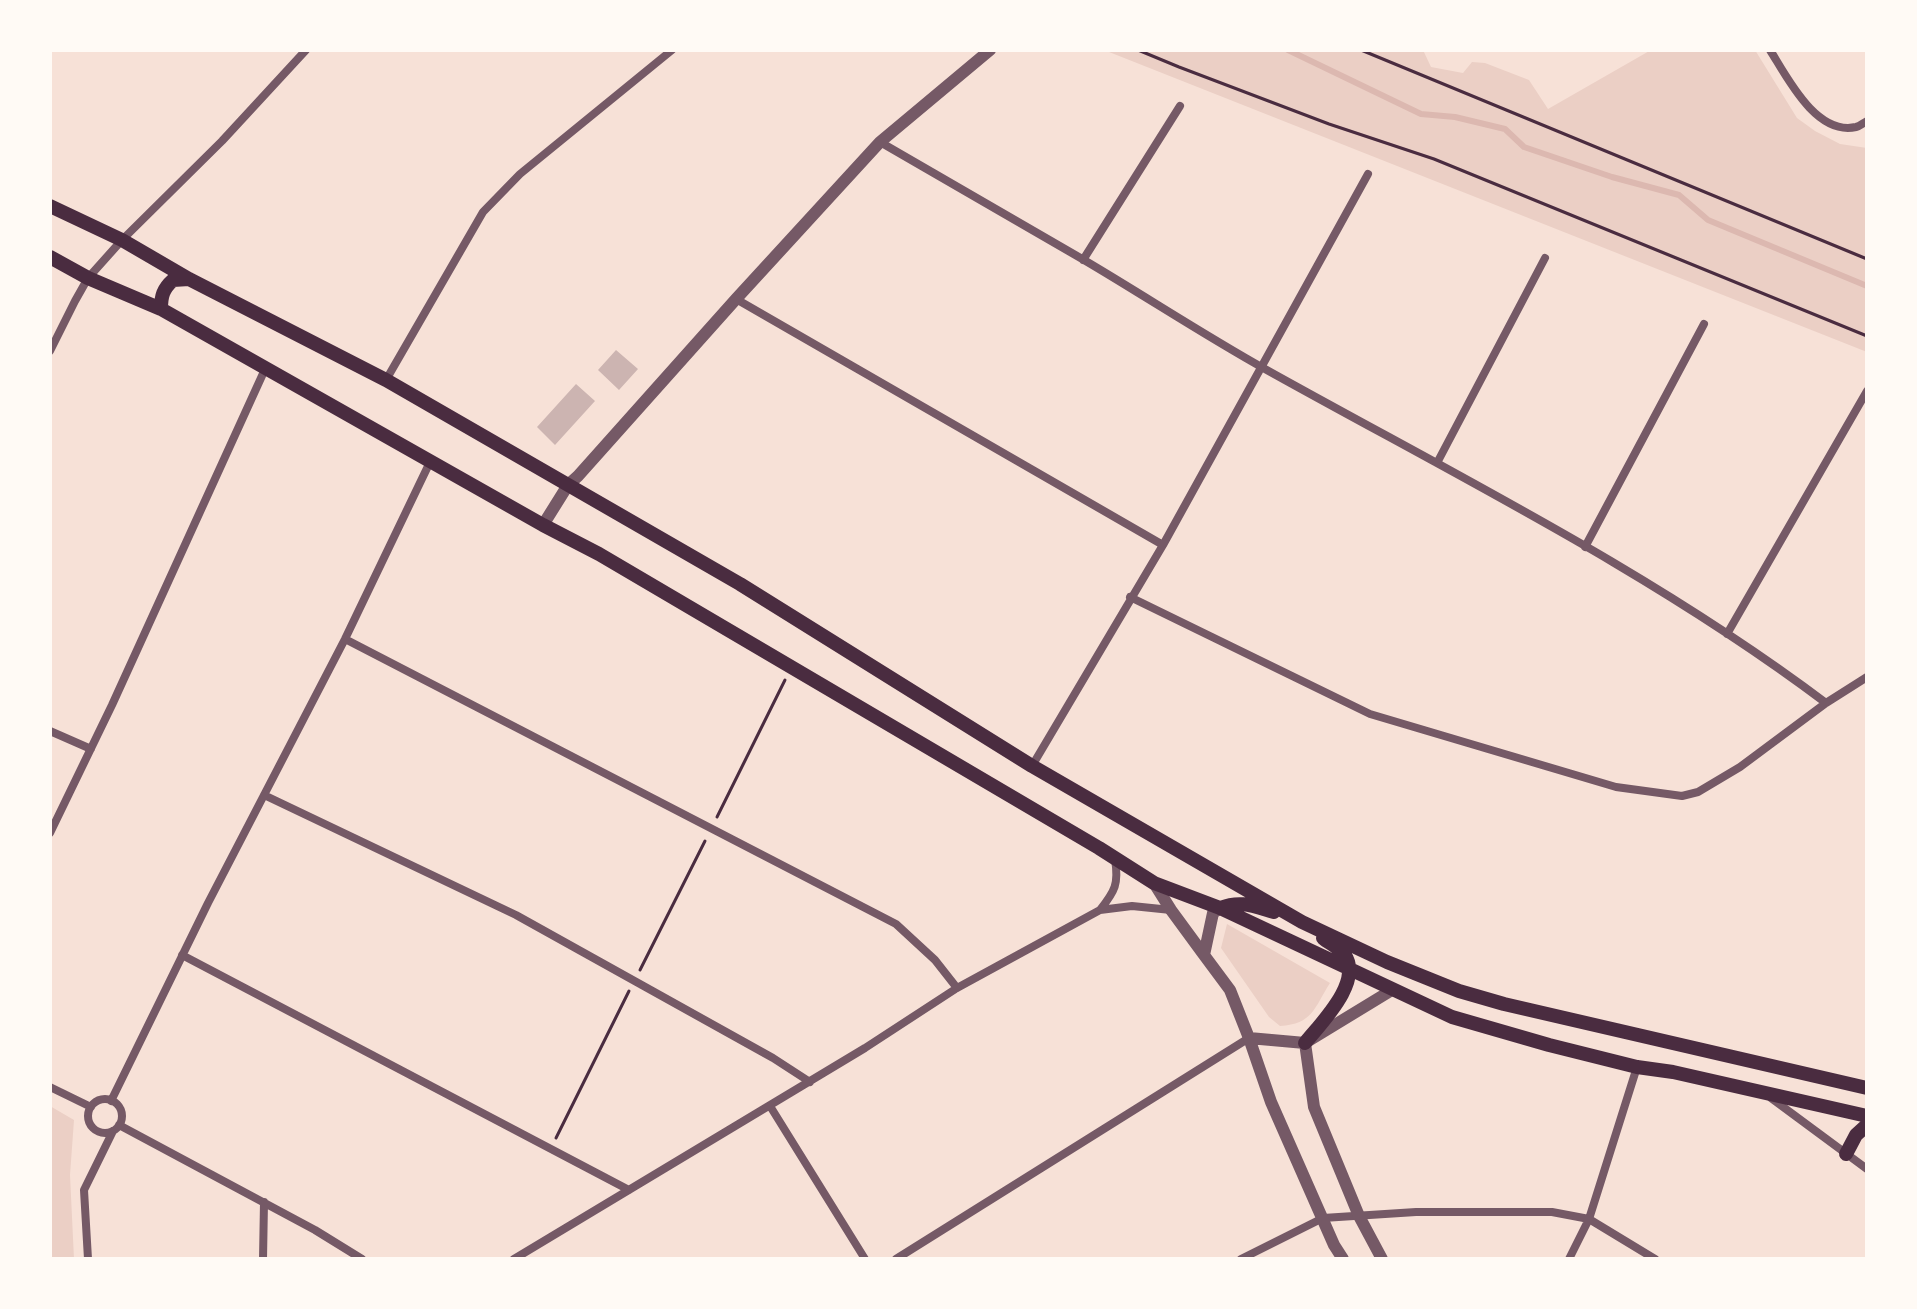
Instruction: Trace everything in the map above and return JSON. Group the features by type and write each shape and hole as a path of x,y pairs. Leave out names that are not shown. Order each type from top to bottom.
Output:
{"main road":[{"path":"50,206 122,240 189,279 386,380 740,584 1032,766 1302,922 1387,962 1459,991 1867,1088"},
{"path":"50,257 88,278 161,309 599,554 1154,883 1220,908 1452,1017 1637,1067 1673,1072 1867,1116"},
{"path":"161,309 161,297 166,287 173,280 189,279"},
{"path":"1220,908 1233,903 1247,904 1302,922 1344,954 1350,970 1346,987 1305,1043"},
{"path":"1846,1154 1856,1135 1867,1125"}],"street":[{"path":"50,351 88,278 306,50"},
{"path":"386,380 483,212 520,174 672,50"},
{"path":"543,525 568,485 880,142 990,50"},
{"path":"1770,50 1810,110 1833,126 1855,127 1867,121"},
{"path":"1083,260 1180,106"},
{"path":"880,142 1262,368 1585,547 1770,661 1826,703"},
{"path":"1032,766 1163,545 1368,174"},
{"path":"1437,463 1545,258"},
{"path":"736,299 1163,545"},
{"path":"1585,547 1704,324"},
{"path":"50,833 266,367"},
{"path":"1727,634 1867,391"},
{"path":"111,1101 182,955 345,639 430,462"},
{"path":"1130,597 1370,714 1616,787 1682,796 1698,792 1740,767 1826,703 1867,677"},
{"path":"345,639 896,924 935,960 957,988"},
{"path":"50,731 91,749"},
{"path":"264,795 516,915 773,1058 810,1082"},
{"path":"1100,910 1115,891 1118,876 1115,858"},
{"path":"1154,883 1230,990 1271,1102 1343,1259"},
{"path":"514,1259 810,1082 957,988 1100,910 1132,906 1171,910"},
{"path":"1204,955 1213,913 1220,908"},
{"path":"182,955 629,1190"},
{"path":"896,1259 1249,1038 1305,1043 1392,990"},
{"path":"1305,1043 1314,1107 1359,1216 1382,1259"},
{"path":"1569,1259 1589,1219 1637,1067"},
{"path":"50,1087 91,1107"},
{"path":"1763,1092 1867,1169"},
{"path":"88,1259 84,1190 116,1128 122,1113 120,1107 111,1101 100,1101 91,1107 88,1118 92,1128 102,1133 116,1128 264,1202 362,1259"},
{"path":"770,1106 865,1259"},
{"path":"263,1259 264,1202"},
{"path":"1241,1259 1323,1218 1416,1212 1552,1212 1589,1219 1655,1259"}],"path":[{"path":"1138,50 1329,124 1434,159 1867,336"},
{"path":"1361,50 1867,259"},
{"path":"550,1149 792,667"}],"shaded area":[{"path":"1104,50 1423,50 1431,67 1463,73 1472,62 1485,63 1529,80 1548,109 1651,50 1755,50 1797,118 1840,144 1867,148 1867,352"},
{"path":"1227,924 1330,983 1306,1018 1280,1026 1269,1017 1221,948"},
{"path":"50,1106 74,1120 70,1175 74,1259 50,1259"}],"building":[{"path":"616,350 638,369 619,390 598,370"},
{"path":"576,384 595,401 555,445 537,427"}],"waterway":[{"path":"1288,50 1421,114 1455,117 1505,129 1524,147 1612,177 1679,195 1708,220 1867,286"}]}
